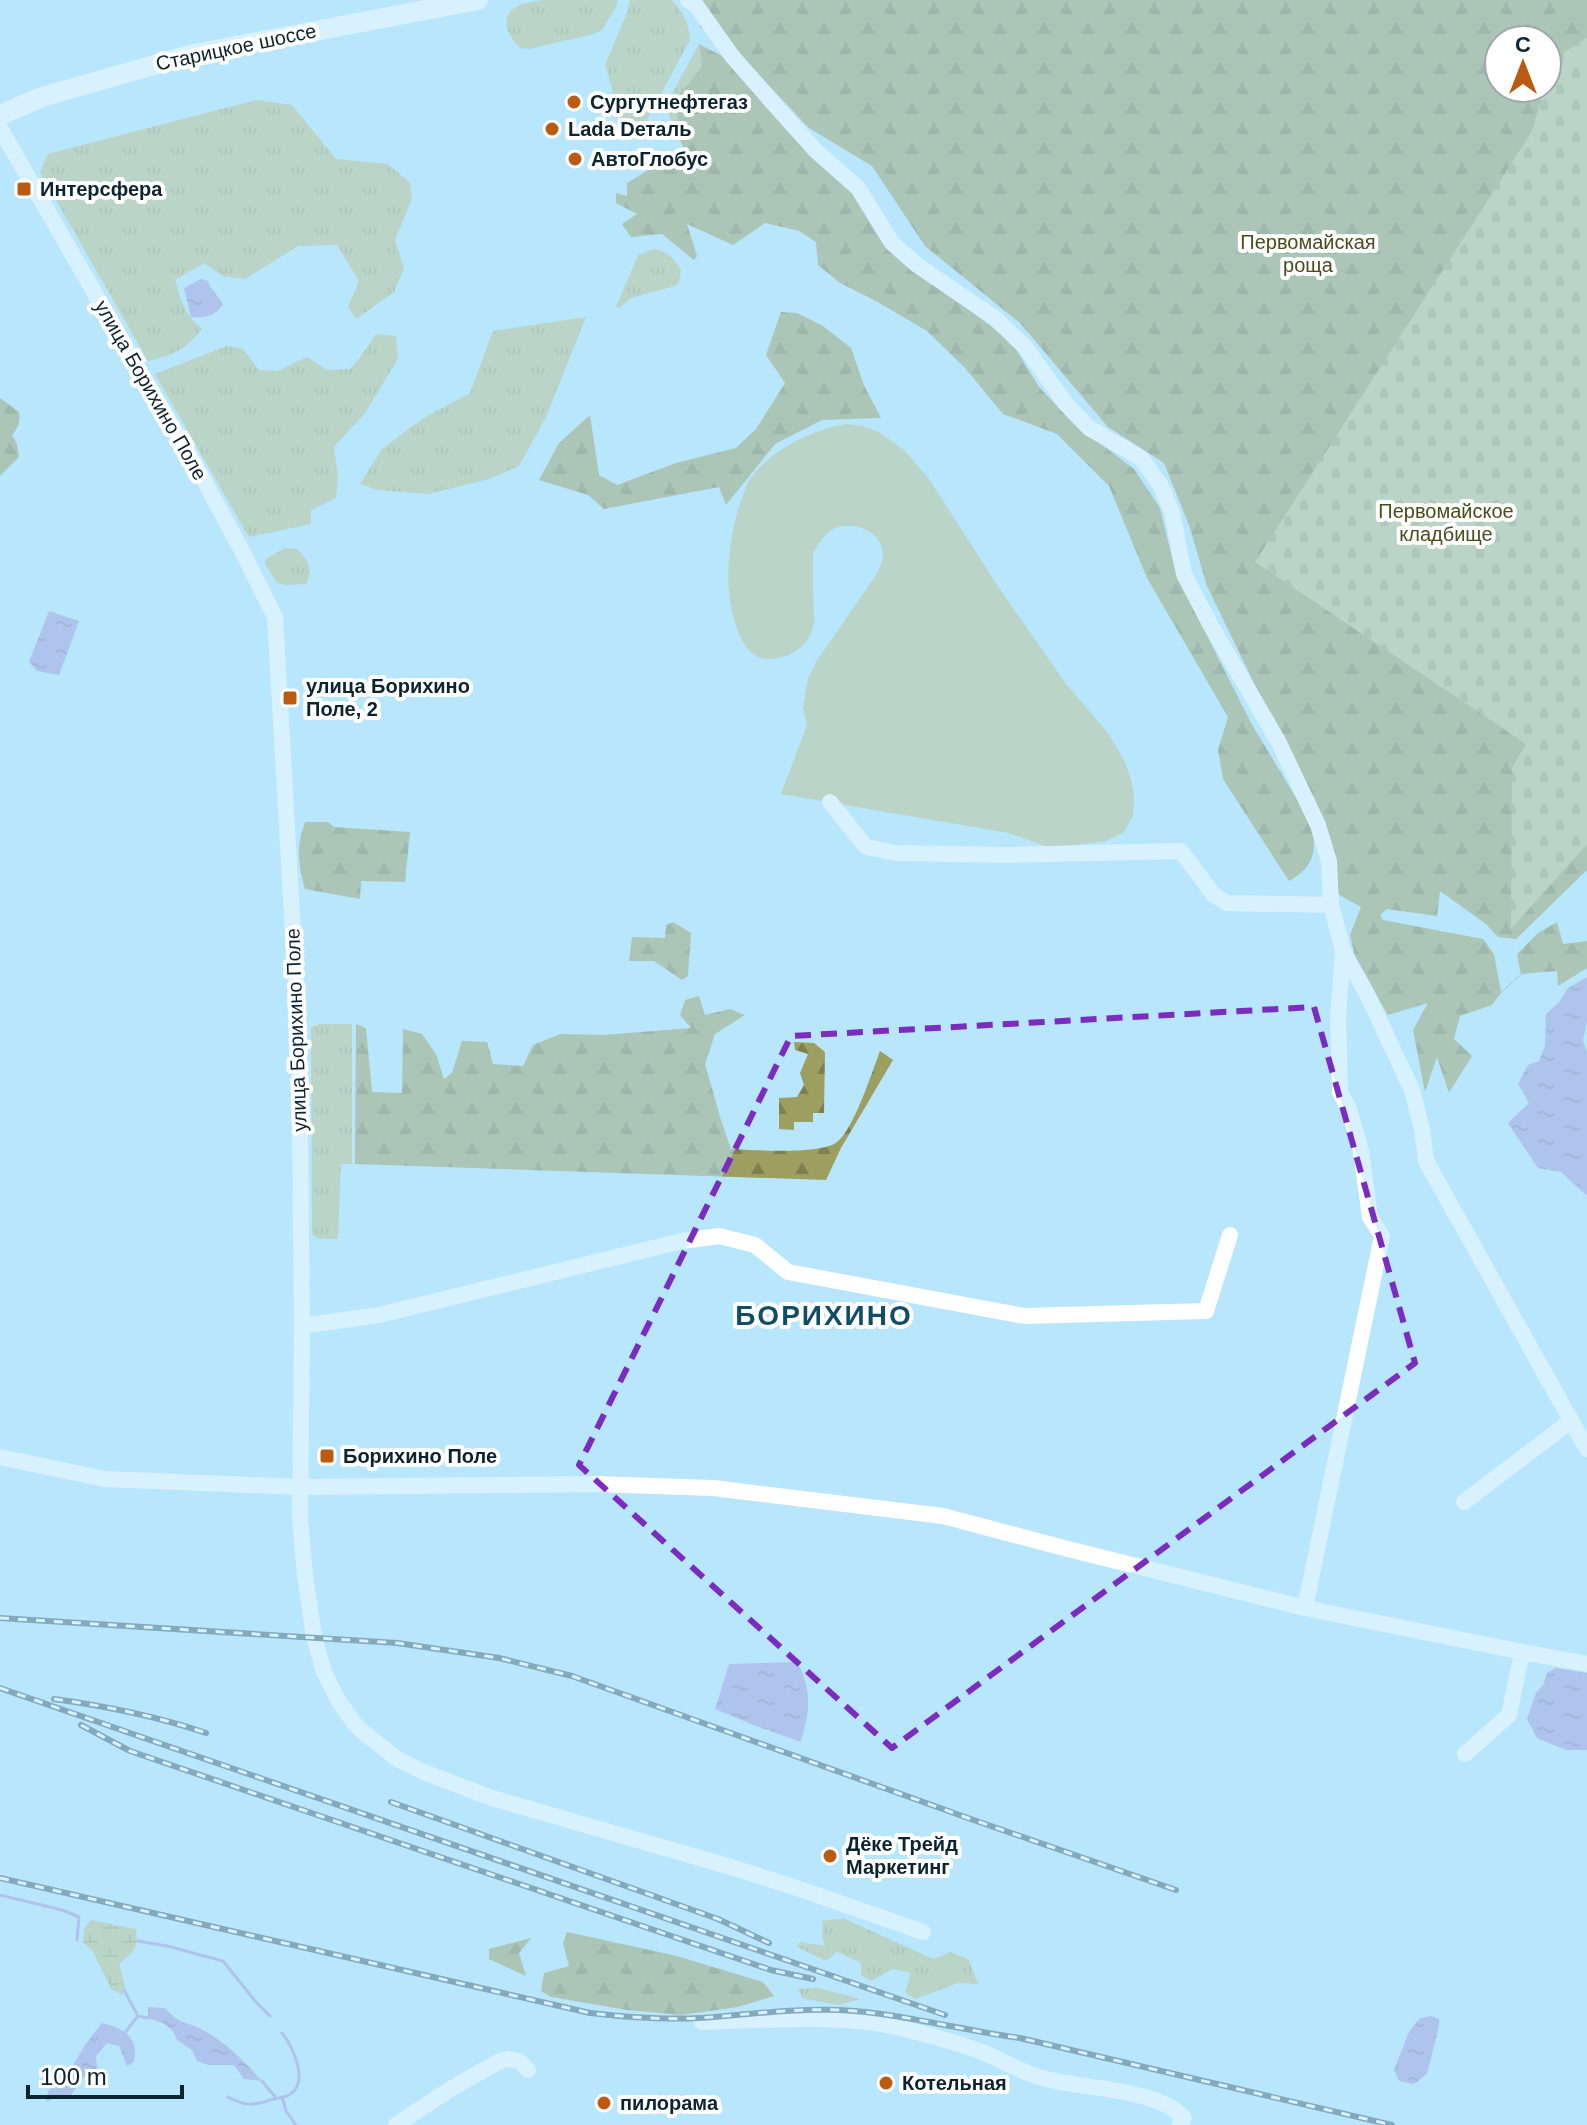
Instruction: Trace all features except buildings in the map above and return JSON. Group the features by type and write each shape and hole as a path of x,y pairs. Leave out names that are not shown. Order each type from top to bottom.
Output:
{"main road":[{"name":"Старицкое шоссе","path":"0,115 42,97 189,55 478,0"}],"street":[{"path":"688,0 696,5 732,56 815,150 858,188 892,243 917,265 995,318 1026,348 1066,404 1089,428 1141,458 1161,486 1172,512 1184,574 1278,741 1318,825 1329,861 1331,905 1343,951 1412,1090 1426,1161 1587,1449"},
{"name":"улица Борихино Поле","path":"0,128 194,462 275,617 299,1037 302,1326 300,1520 318,1655 338,1700 354,1723 396,1758 421,1771 492,1798 797,1888 923,1932"},
{"path":"830,802 866,847 896,853 1008,855 1181,851 1213,894 1226,903 1331,905"},
{"path":"1305,1608 1382,1236 1370,1217 1361,1151 1349,1109 1340,1092 1338,1019 1343,951"},
{"path":"302,1326 379,1315 682,1241 719,1236 755,1245 788,1272 1024,1316 1206,1311 1230,1235"},
{"path":"1464,1502 1571,1421"},
{"path":"0,1457 105,1479 301,1487 596,1484 713,1488 943,1516 1305,1608 1587,1664"},
{"path":"1465,1754 1509,1715 1522,1652"},
{"path":"702,2022 857,2021 896,2027 982,2052 1043,2079 1145,2098 1176,2110 1182,2122"},
{"path":"396,2125 498,2062 508,2059 519,2061 528,2070"}],"highlighted area":[{"path":"1314,1007 1415,1363 892,1748 579,1465 791,1036"}],"green space":[{"path":"543,0 617,0 617,5 602,30 594,34 529,49 520,48 509,33 507,16 519,5"},
{"path":"630,0 672,0 685,18 690,40 647,120 636,132 625,133 605,65"},
{"name":"Первомайская роща","path":"700,0 1587,0 1587,870 1516,939 1498,937 1486,924 1440,891 1437,916 1387,909 1380,915 1383,920 1483,939 1494,954 1501,992 1521,974 1517,954 1538,933 1557,922 1563,944 1587,941 1587,968 1558,986 1557,971 1522,974 1492,1005 1460,1016 1454,1039 1472,1056 1449,1093 1437,1057 1425,1092 1413,1030 1428,1003 1388,1015 1356,961 1350,935 1361,907 1334,892 1329,838 1207,586 1189,525 1164,463 1108,427 1020,323 925,246 872,166 809,128 729,43 700,27"},
{"name":"Первомайское кладбище","path":"1587,38 1587,844 1511,929 1512,768 1526,744 1255,562 1531,133 1540,104 1563,104 1563,53"},
{"path":"699,44 702,67 678,96 677,114 683,148 666,108"},
{"path":"699,44 722,56 854,193 892,253 1011,341 1039,387 1073,423 1134,469 1160,508 1176,574 1251,723 1307,816 1313,836 1313,853 1298,875 1289,881 1223,779 1218,750 1228,717 1147,578 1109,486 1057,434 1003,414 965,368 927,331 840,283 818,265 816,242 799,231 765,223 733,245 687,224 697,256 694,260 662,234 631,237 622,224 637,214 616,203 616,193 627,196 627,183 683,149 677,114 678,96 702,67"},
{"path":"256,100 292,105 336,159 388,164 410,183 412,198 395,240 404,268 394,292 356,319 348,307 359,281 337,245 298,246 245,279 223,276 204,263 175,280 187,312 202,329 178,351 148,361 40,172 48,154"},
{"path":"653,249 666,253 676,262 681,271 679,282 675,286 631,298 619,308 616,307 638,255"},
{"path":"781,312 797,313 823,326 851,348 864,385 881,418 822,420 775,444 726,505 719,487 604,509 588,495 539,480 559,443 590,415 599,475 617,485 676,463 736,448 756,429 785,383 766,355"},
{"path":"586,317 546,417 519,466 489,479 428,494 378,490 360,484 382,449 422,419 470,393 493,331"},
{"path":"376,334 396,336 398,359 365,413 334,447 338,477 336,498 311,510 311,524 249,537 155,374 227,346 243,349 259,370 278,371 307,357 327,370 350,369"},
{"path":"0,398 19,412 18,427 12,435 19,457 0,476"},
{"path":"847,424 879,432 904,450 929,479 1066,684 1108,733 1125,762 1134,795 1133,816 1123,833 1106,841 1050,848 1009,833 781,794 807,725 803,708 808,679 816,662 874,578 883,554 877,539 865,529 841,527 827,534 813,554 814,618 809,637 794,652 767,659 748,649 731,609 728,573 735,520 749,481 768,460 806,436"},
{"path":"285,548 297,549 307,561 310,574 306,584 277,583 265,564 266,559"},
{"path":"305,822 410,832 405,882 361,881 360,899 305,889 299,856"},
{"path":"673,922 691,933 688,976 682,980 654,961 629,961 632,937 665,938 666,925"},
{"path":"699,996 705,1015 730,1009 745,1015 715,1034 705,1064 731,1149 802,1150 837,1142 856,1113 880,1051 893,1060 841,1148 826,1180 355,1164 356,1024 366,1028 372,1092 402,1093 403,1029 422,1034 436,1054 444,1079 452,1073 462,1041 487,1042 493,1064 523,1066 533,1045 560,1034 603,1035 691,1028 680,1015 685,1000"},
{"path":"352,1024 352,1164 341,1164 338,1239 319,1239 312,1234 311,1027"},
{"path":"794,1042 814,1043 825,1052 824,1113 813,1113 813,1122 794,1122 794,1130 779,1129 779,1098 797,1097 804,1085 800,1073 808,1054 795,1050"},
{"path":"845,1919 933,1959 951,1952 969,1960 978,1984 958,1983 915,1999 905,1992 911,1973 893,1969 871,1981 861,1975 861,1963 837,1952 826,1961 797,1947 800,1942 825,1946 823,1920"},
{"path":"91,1920 136,1929 134,1950 119,1964 125,1986 123,1995 111,1989 93,1951 83,1942 84,1929"},
{"path":"567,1932 673,1955 763,1982 774,1996 738,2007 681,2015 627,2010 551,1997 541,1991 544,1973 569,1966 563,1943"},
{"path":"531,1938 519,1953 526,1976 489,1959 489,1949"},
{"path":"818,1988 860,1999 838,2005 802,1998 798,1989"}],"water":[{"path":"201,279 208,281 223,305 208,316 191,317 184,288"},
{"path":"49,611 79,621 59,675 37,671 29,662"},
{"path":"1587,977 1587,1022 1583,1040 1587,1052 1587,1196 1561,1172 1538,1168 1508,1123 1529,1103 1518,1084 1528,1065 1539,1061 1545,1046 1546,1014 1568,988"},
{"path":"795,1662 802,1671 808,1694 807,1718 801,1742 715,1709 729,1664"},
{"path":"1556,1668 1587,1673 1587,1750 1566,1750 1537,1738 1527,1719 1547,1673"},
{"path":"148,2007 165,2008 179,2020 211,2035 235,2053 262,2081 244,2079 234,2065 208,2065 197,2061 192,2050 177,2040 173,2031 163,2023 148,2018"},
{"path":"1431,2016 1439,2019 1439,2026 1427,2074 1414,2084 1399,2081 1394,2070 1409,2032 1420,2018"},
{"path":"102,2023 128,2035 134,2046 134,2062 127,2066 119,2046 107,2043 96,2056 97,2068 84,2077 68,2099 61,2095 46,2102 48,2091 68,2074"}],"waterway":[{"path":"0,1895 79,1917 77,1940"},
{"path":"138,1941 223,1961 270,2016"},
{"path":"124,1990 138,2016 148,2018"},
{"path":"124,2034 138,2016"},
{"path":"228,2097 253,2104 287,2096 295,2089 298,2065 282,2033"},
{"path":"262,2081 276,2098"},
{"path":"282,2097 286,2111 296,2125"}],"railway":[{"path":"0,1618 397,1643 499,1658 572,1676 1176,1890"},
{"path":"0,1688 945,2015"},
{"path":"54,1699 131,1712 206,1733"},
{"path":"81,1725 130,1751 771,1970 813,1979"},
{"path":"391,1802 718,1919 769,1943"},
{"path":"0,1878 590,2013 671,2019 822,2010 885,2015 1020,2038 1392,2125"}],"place":[{"name":"Сургутнефтегаз","path":"574,102"},
{"name":"Lada Dеталь","path":"552,129"},
{"name":"АвтоГлобус","path":"575,159"},
{"name":"Интерсфера","path":"24,189"},
{"name":"улица Борихино Поле, 2","path":"290,698"},
{"name":"Борихино Поле","path":"327,1456"},
{"name":"Дёке Трейд Маркетинг","path":"830,1856"},
{"name":"Котельная","path":"886,2083"},
{"name":"пилорама","path":"604,2103"}],"district":[{"name":"БОРИХИНО","path":"824,1315"}]}
